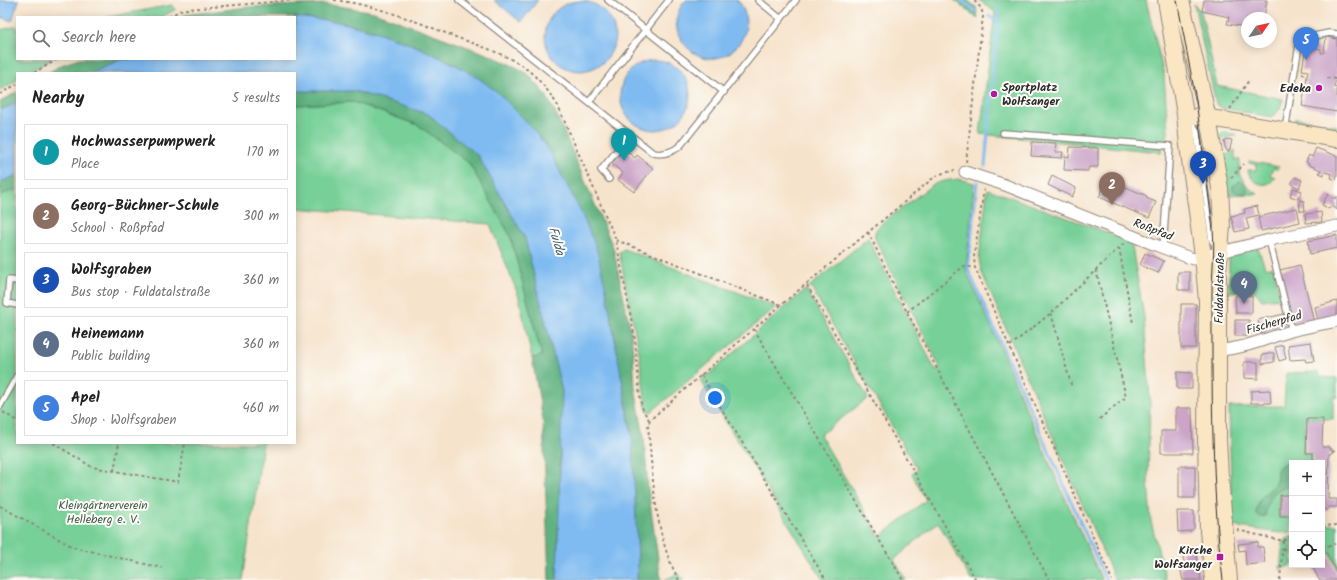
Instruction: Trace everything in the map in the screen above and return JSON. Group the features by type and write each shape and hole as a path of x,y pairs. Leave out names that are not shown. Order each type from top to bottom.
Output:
{"main road":[{"name":"Fuldatalstraße","path":"1166,0 1185,114 1203,256 1207,301 1206,438 1208,531 1213,580"},
{"name":"Fuldatalstraße","path":"1181,0 1202,125 1220,188 1222,226 1216,246 1218,271 1219,447 1229,580"},
{"path":"1185,114 1202,125 1285,130 1337,139"}],"street":[{"name":"Roßpfad","path":"965,172 1192,259 1203,256 1216,246 1269,240 1337,226"},
{"name":"Fischerpfad","path":"1219,350 1259,342 1292,331 1337,321"}],"lane":[{"path":"459,0 652,153 661,154 674,151 680,146 796,0"},
{"path":"608,0 724,92"},
{"path":"589,102 669,0"},
{"path":"758,0 781,19"},
{"path":"1285,130 1300,39 1328,33 1337,34"},
{"path":"1003,133 1170,146 1163,248"},
{"path":"610,179 601,170 630,135"},
{"path":"1269,240 1292,331"},
{"path":"16,281 9,280 7,303 16,305"},
{"path":"0,406 16,378"}],"path":[{"path":"171,16 187,9 297,0"},
{"path":"334,0 362,4 404,17 488,49 520,64 544,86 558,106 616,240 635,339 640,399 643,410 650,420"},
{"path":"679,580 669,559 663,539 654,488 648,426 650,420 781,305 807,285 932,179 940,174 956,170 965,172 983,16 981,7 973,0"},
{"path":"36,72 56,60"},
{"path":"1327,78 1337,79"},
{"path":"1228,112 1249,80"},
{"path":"0,94 16,85"},
{"path":"1231,179 1244,164"},
{"path":"985,179 974,257 975,268 1112,580"},
{"path":"868,232 907,312 1049,580"},
{"path":"1010,346 1051,313 1132,236"},
{"path":"616,240 781,305"},
{"path":"1119,248 1133,323"},
{"path":"907,312 964,266 975,268"},
{"path":"1096,270 1126,397 1097,421"},
{"path":"807,285 976,580"},
{"path":"1051,313 1072,388"},
{"path":"754,329 903,580"},
{"path":"701,375 826,580"},
{"path":"0,410 16,420"},
{"path":"55,444 92,467 178,482 185,444"},
{"path":"114,471 119,444"},
{"path":"1332,451 1337,450"},
{"path":"0,506 73,547 162,568"},
{"path":"1325,526 1337,525"},
{"path":"1242,531 1283,541 1289,538"},
{"path":"1280,580 1283,541"},
{"path":"1325,546 1335,544"},
{"path":"1282,548 1289,552"}],"green space":[{"path":"954,0 967,0 976,7 978,19"},
{"path":"979,0 1146,0 1164,75 1168,133 1161,152 980,134 995,12"},
{"path":"326,4 374,12 492,56 518,68 529,75 546,95 558,118 613,247 631,332 635,388 644,437 648,488 661,580 637,580 638,560 632,437 606,289 546,145 524,119 497,92 456,65 418,47 375,31 339,22 296,16 183,16 248,7"},
{"path":"1194,4 1201,11 1217,86 1283,99 1276,114 1271,117 1222,108 1216,104"},
{"path":"172,5 176,9 164,16 112,16"},
{"path":"16,26 16,60 49,60 30,72 16,72 16,81 0,90 0,30"},
{"path":"76,60 120,60 91,72 50,72 61,65"},
{"path":"296,91 355,91 428,114 478,156 525,238 562,391 557,580 549,580 543,420 532,358 542,356 510,235 469,163 418,125 353,102 296,105"},
{"path":"16,93 16,103 0,110 0,102"},
{"path":"353,102 418,125 469,163 510,235 542,356 532,358 519,297 490,224 296,208 296,105"},
{"path":"1296,118 1337,126 1337,133 1296,125 1294,121"},
{"path":"1225,132 1237,135 1223,139 1219,138 1221,134"},
{"path":"1235,150 1235,160 1240,160 1239,174 1250,189 1258,194 1226,195 1222,155 1229,154"},
{"path":"1249,161 1279,167 1278,170 1273,168 1270,175 1275,177 1272,181 1268,184 1260,184 1249,175 1248,170 1256,170 1257,165 1249,163"},
{"path":"16,176 16,189 0,195 0,182"},
{"path":"959,179 974,183 966,271 1102,580 971,580 938,522 894,560 906,580 823,580 701,381 806,289 868,398 820,435 880,537 926,500 912,474 917,469 810,286 868,238 936,371 940,367 875,239 875,232 881,224 932,185"},
{"path":"1240,181 1245,184 1248,192 1243,194 1233,191 1233,186"},
{"name":"Kleingärtnerverein Helleberg e. V.","path":"16,189 16,444 263,444 243,580 0,580 0,195"},
{"path":"988,189 1131,241 1144,317 1150,401 1148,479 1151,522 1166,580 1115,580 981,271 979,259"},
{"path":"1258,248 1265,267 1274,268 1280,298 1262,300 1255,291 1229,292 1229,255"},
{"path":"624,249 776,307 651,412 648,411 646,407 639,352 619,252"},
{"path":"1319,372 1320,377 1337,378 1337,397 1333,397 1333,419 1305,419 1304,454 1312,454 1311,460 1289,460 1289,496 1279,496 1279,517 1289,517 1289,532 1280,533 1232,526 1229,407 1284,406 1286,373"},
{"path":"1286,462 1289,464 1289,486 1284,487 1272,495 1268,503 1265,516 1260,517 1256,513 1260,500 1275,483 1277,470"},
{"path":"1325,525 1337,525 1337,570 1329,551 1325,552"},
{"path":"1289,538 1289,566 1280,569 1283,541"},
{"path":"678,573 684,580 665,580"}],"water":[{"path":"0,0 19,0 12,21 0,17"},
{"path":"494,0 538,0 521,22"},
{"path":"686,0 737,0 744,11 746,18 746,28 738,45 724,56 711,58 699,55 688,48 680,38 677,26 678,13"},
{"path":"580,1 593,4 605,11 612,23 615,36 612,49 605,61 593,68 580,71 567,68 555,61 548,49 545,36 548,23 555,11 567,4"},
{"name":"Fulda","path":"296,17 339,22 375,31 418,47 456,65 477,77 497,92 524,119 546,145 580,210 596,247 606,289 632,437 638,560 637,580 557,580 562,391 525,238 478,156 428,114 355,91 296,91 296,72 91,72 120,60 296,60"},
{"path":"655,60 674,66 684,76 690,95 684,114 674,124 655,130 636,124 626,114 620,95 626,76 636,66"},
{"path":"16,103 16,176 0,182 0,110"}],"building":[{"path":"1204,0 1267,0 1265,12 1241,12 1241,26 1227,24 1229,17 1202,11"},
{"path":"1326,37 1337,39 1337,75 1334,87 1337,88 1337,112 1302,106 1308,71 1302,70 1306,46 1321,49 1321,53 1324,53"},
{"path":"1227,139 1232,140 1228,152 1224,141"},
{"path":"1032,142 1056,143 1055,152 1063,152 1062,158 1031,156"},
{"path":"1070,147 1098,148 1098,167 1089,167 1088,171 1064,170 1065,156 1069,157"},
{"path":"1316,148 1337,156 1336,180 1331,178 1332,174 1325,172 1324,175 1319,173 1321,170 1309,165 1306,162 1309,155 1312,157"},
{"path":"624,149 635,158 637,155 653,168 634,192 618,180 623,173 612,164"},
{"path":"1052,176 1076,188 1072,197 1048,185"},
{"path":"1295,177 1302,180 1299,188 1291,184"},
{"path":"1107,179 1147,196 1146,198 1156,202 1149,218 1099,197"},
{"path":"1293,188 1302,191 1298,199 1290,196"},
{"path":"1328,194 1335,199 1337,196 1337,210 1331,206 1329,209 1322,205"},
{"path":"1299,200 1304,201 1305,211 1300,211"},
{"path":"1257,206 1259,215 1246,218 1249,229 1235,232 1231,216 1245,213 1244,209"},
{"path":"1297,208 1300,222 1261,231 1258,217"},
{"path":"1321,212 1322,222 1306,223 1305,214"},
{"path":"1337,235 1337,248 1310,254 1308,241"},
{"path":"1145,253 1164,261 1158,273 1140,265"},
{"path":"1300,265 1314,322 1294,327 1280,270"},
{"path":"1178,272 1190,272 1190,290 1178,290"},
{"path":"1235,296 1252,296 1252,313 1236,313"},
{"path":"1337,301 1337,317 1318,321 1315,307"},
{"path":"1181,304 1196,304 1196,348 1181,348"},
{"path":"1284,314 1287,328 1261,334 1258,320"},
{"path":"1235,320 1249,320 1249,336 1235,336"},
{"path":"1311,342 1314,361 1306,362 1305,359 1290,360 1288,345"},
{"path":"1283,345 1286,359 1279,361 1275,347"},
{"path":"1274,353 1274,362 1262,364 1262,355"},
{"path":"1244,362 1258,362 1258,379 1244,378"},
{"path":"1177,372 1192,373 1192,389 1177,389"},
{"path":"1270,390 1271,403 1251,403 1251,391"},
{"path":"1176,408 1192,408 1193,453 1161,453 1161,431 1176,431"},
{"path":"1307,419 1323,419 1322,447 1330,447 1330,449 1332,449 1332,453 1329,454 1328,499 1337,499 1337,507 1328,507 1328,510 1325,510 1325,460 1313,460 1313,453 1306,453"},
{"path":"1179,466 1195,466 1195,498 1179,498"},
{"path":"1280,495 1289,495 1289,516 1280,516"},
{"path":"1177,511 1194,511 1194,528 1191,531 1178,532"},
{"path":"1258,542 1258,547 1263,547 1265,563 1246,565 1245,550 1239,551 1238,544"},
{"path":"1195,549 1201,580 1183,580 1180,567 1185,566 1182,552"},
{"path":"1327,553 1337,574 1337,580 1319,580 1313,568 1325,568 1325,554"}],"waterway":[{"path":"961,0 975,11"},
{"path":"985,166 999,8"},
{"path":"989,16 997,21"},
{"path":"977,182 968,269 1106,580"}],"tram line":[{"path":"1177,0 1196,100 1213,230 1212,402 1214,473 1223,580"}],"place":[{"name":"Apel","path":"1306,60"},
{"name":"Edeka","path":"1319,88"},
{"name":"Sportplatz Wolfsanger","path":"994,94"},
{"name":"Hochwasserpumpwerk","path":"624,161"},
{"name":"Wolfsgraben","path":"1203,184"},
{"name":"Georg-Büchner-Schule","path":"1112,205"},
{"name":"Heinemann","path":"1244,304"},
{"name":"Kirche Wolfsanger","path":"1220,557"}]}
